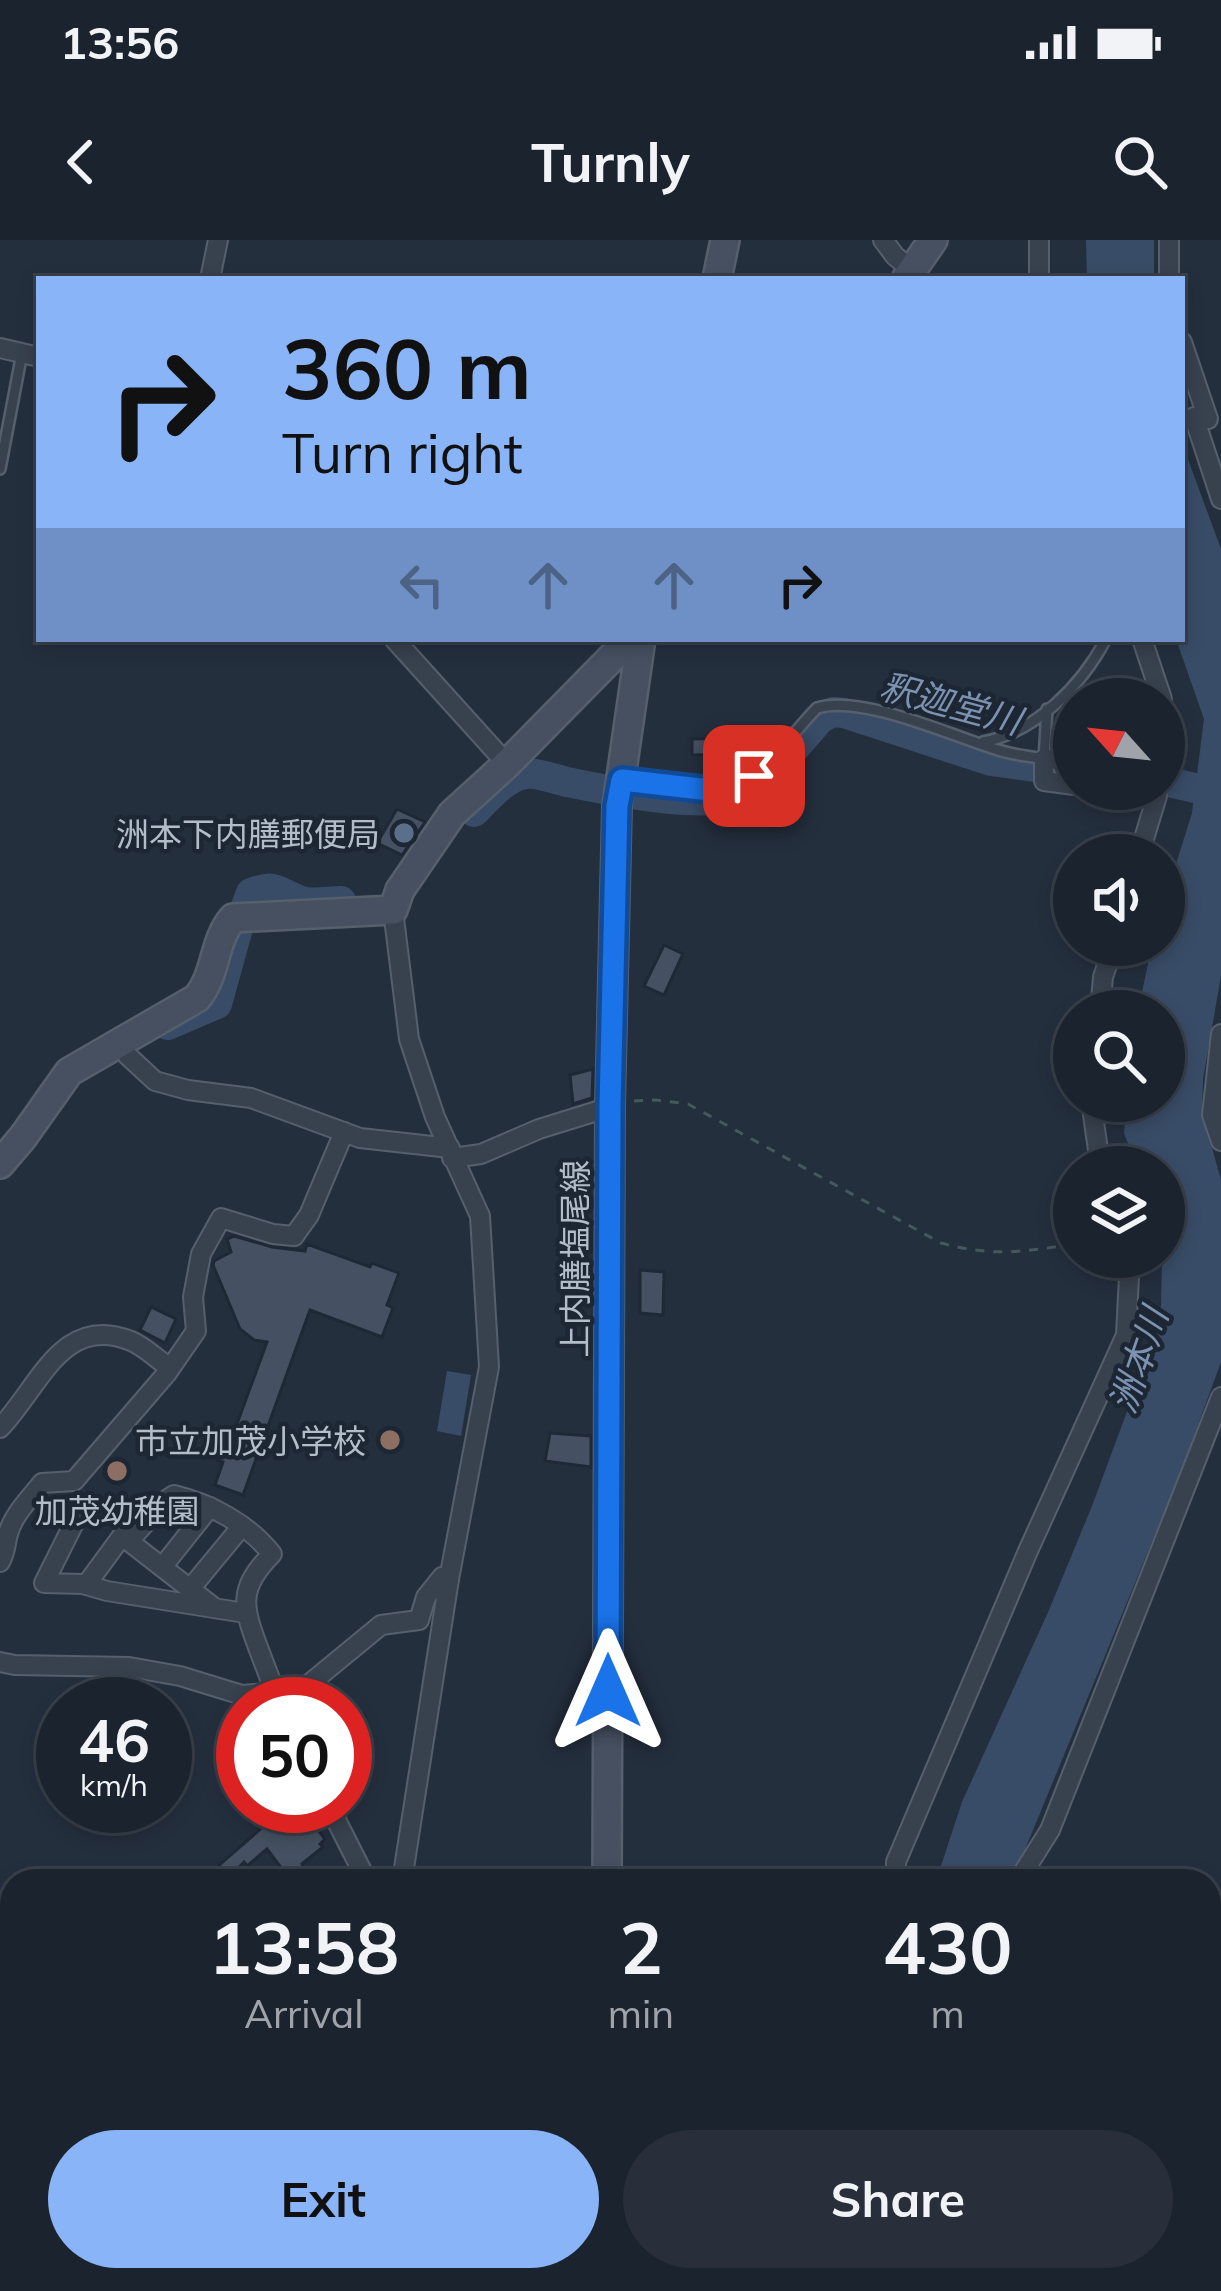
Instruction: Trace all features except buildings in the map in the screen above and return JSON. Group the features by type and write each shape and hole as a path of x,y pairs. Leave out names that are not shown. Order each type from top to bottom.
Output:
{"main road":[{"path":"718,276 725,240"},
{"path":"909,276 933,240"},
{"path":"0,1164 69,1072 123,1048 197,998 208,985 224,928 242,917 396,900 452,814 627,642"},
{"name":"上内膳塩尾線","path":"607,1869 610,1107 620,790 641,642"}],"street":[{"path":"211,276 218,240"},
{"path":"883,240 909,276"},
{"path":"1039,240 1040,276"},
{"path":"1169,240 1169,276"},
{"path":"0,348 30,355"},
{"path":"1185,356 1221,499"},
{"path":"397,642 507,764"},
{"path":"1143,642 1155,678"},
{"path":"1053,759 1044,759 1044,782 1053,783"},
{"path":"396,900 409,1039 435,1117 480,1216 489,1367 449,1579 404,1869"},
{"path":"1221,1034 1212,1114 1221,1141"},
{"path":"123,1048 155,1081 251,1098 360,1138 451,1153 481,1154 610,1107"},
{"path":"0,1562 8,1548 7,1535 42,1483 74,1481 196,1331 193,1297 201,1253 221,1218 294,1236 310,1215 344,1132"},
{"path":"896,1869 1028,1551 1126,1335 1129,1278"},
{"path":"0,1428 48,1366 82,1336 99,1333 134,1342 170,1368"},
{"path":"1026,1869 1050,1830 1221,1397"},
{"path":"130,1540 174,1495 199,1501 256,1534 272,1554 255,1571 246,1590 245,1613 270,1677"},
{"path":"163,1566 210,1508"},
{"path":"80,1513 44,1583 86,1585 245,1613"},
{"path":"190,1589 242,1526"},
{"path":"86,1585 122,1536 214,1608"},
{"path":"318,1677 381,1625 419,1620 425,1597 442,1577 449,1579"},
{"path":"0,1662 129,1667 216,1687"},
{"path":"343,1833 361,1869"}],"lane":[{"path":"0,469 30,355"},
{"path":"977,743 1001,738 1047,709 1079,680 1104,642"},
{"path":"620,790 718,791 734,786 754,776 817,708 829,704 869,708 1004,752 1044,759 1047,709"}],"path":[{"path":"610,1107 623,1101 688,1104 941,1243 1017,1254 1053,1248"}],"water":[{"path":"1086,240 1154,240 1154,276 1087,276"},
{"path":"1185,451 1221,549 1221,976 1202,1112 1221,1180 1221,1362 1182,1469 1017,1869 940,1869 962,1802 1092,1506 1161,1306 1162,1278 1185,1278 1185,1146 1129,1146 1124,1133 1125,1122 1185,1122 1185,990 1142,990 1148,966 1185,966 1185,835 1204,719 1177,642 1185,642"},
{"path":"447,1371 471,1375 461,1436 437,1431"}],"waterway":[{"name":"釈迦堂川","path":"474,812 504,783 526,774 657,798 704,801 739,795 773,771 821,718 833,712 991,761 1043,768"},
{"name":"釈迦堂川","path":"1185,786 1221,794"},
{"name":"釈迦堂川","path":"168,1025 217,1004 251,893 272,889 314,903 341,901"}],"place":[{"name":"洲本下内膳郵便局","path":"404,833"},
{"name":"市立加茂小学校","path":"390,1440"},
{"name":"加茂幼稚園","path":"117,1471"}],"route":[{"path":"608,1691 610,1107 617,806 622,780 718,791 754,776"}],"water label":[{"name":"洲本川","path":"1138,1360"}]}
